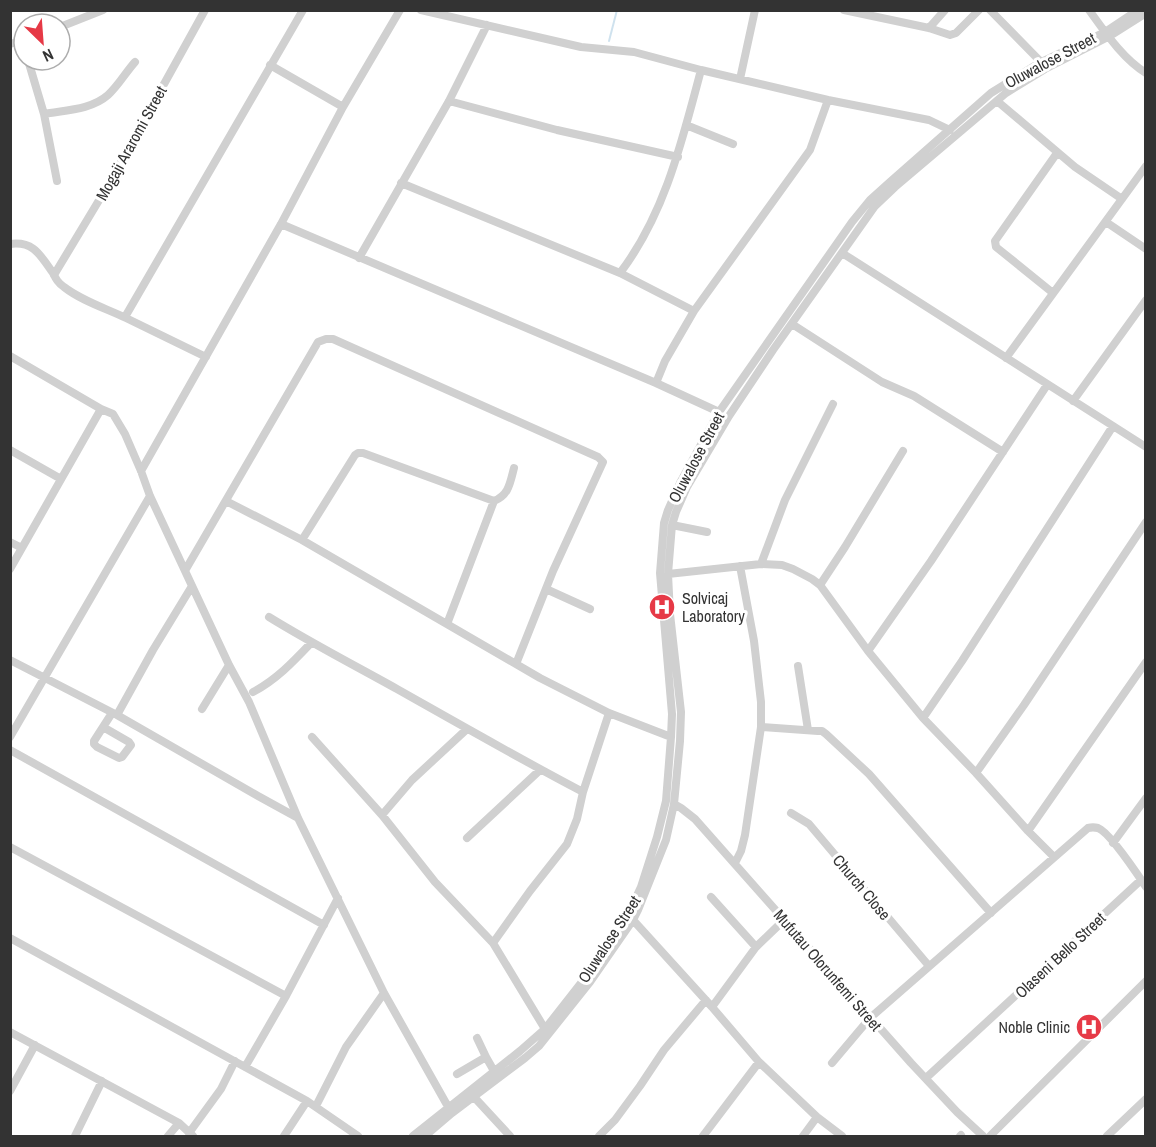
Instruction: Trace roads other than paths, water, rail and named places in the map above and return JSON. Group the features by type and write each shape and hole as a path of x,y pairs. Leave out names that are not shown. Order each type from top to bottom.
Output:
{"street":[{"path":"72,22 103,10"},
{"name":"Mogaji Araromi Street","path":"54,275 107,187 205,10"},
{"path":"125,317 303,10"},
{"path":"141,471 281,225 343,106 400,10"},
{"path":"421,10 581,47 634,52 828,100 929,120 950,130"},
{"path":"740,79 755,10"},
{"path":"844,10 950,34 953,34 979,10"},
{"path":"929,28 945,10"},
{"path":"990,10 1041,62"},
{"path":"1089,10 1107,35 1137,67 1146,73"},
{"name":"Oluwalose Street","path":"425,1137 450,1110 474,1097 539,1046 590,982 633,921 649,884 666,840 674,804 680,741 681,712 668,574 672,525 687,487 729,416 792,324 802,302 852,222 870,201 991,93 1041,62 1107,35 1138,10"},
{"name":"Oluwalose Street","path":"413,1137 450,1110 545,1029 585,978 627,917 641,887 666,801 671,737 672,714 660,573 664,523 680,483 720,412 802,302 842,254 875,206 894,187 997,100 1045,69 1146,13"},
{"path":"359,258 448,101 487,25"},
{"path":"44,114 88,106 99,101 108,95 135,62"},
{"path":"270,65 343,106"},
{"path":"620,273 644,237 678,157 701,70"},
{"path":"32,72 44,114 57,181"},
{"path":"656,383 665,361 694,311 810,150 828,100"},
{"path":"997,100 1074,167 1122,199"},
{"path":"448,101 557,130 678,157"},
{"path":"686,124 733,144"},
{"path":"1053,292 1001,251 995,241 1057,153"},
{"path":"1006,358 1146,166"},
{"path":"401,183 620,273 694,311"},
{"path":"1106,222 1146,249"},
{"path":"281,225 720,412"},
{"path":"10,244 20,243 32,246 56,281 66,289 206,357"},
{"path":"842,254 1047,385 1144,443"},
{"path":"1073,401 1146,300"},
{"path":"792,324 882,382 914,396 1003,452"},
{"path":"186,569 318,342 333,339 601,459 603,462 556,562 516,664"},
{"path":"10,356 113,414 125,434 150,496 229,665 249,702 298,818 384,993 450,1110"},
{"path":"868,651 931,561 1047,385"},
{"path":"761,564 785,500 833,404"},
{"path":"10,569 101,409"},
{"path":"923,718 1113,426"},
{"path":"10,450 61,479"},
{"path":"820,585 903,451"},
{"path":"302,540 358,453 494,501 502,498 506,492 514,468"},
{"path":"10,737 150,496"},
{"path":"226,501 302,540 540,678 609,713 671,737"},
{"path":"447,624 494,501"},
{"path":"976,773 1146,522"},
{"path":"672,525 707,532"},
{"path":"10,542 22,548"},
{"path":"668,574 761,564 782,565 812,579 820,585 868,651 923,718 1053,857"},
{"path":"735,863 745,835 761,727 761,702 754,641 740,566"},
{"path":"103,727 115,714 192,586"},
{"path":"546,590 590,609"},
{"path":"269,617 311,643 583,792"},
{"path":"253,692 279,675 311,643"},
{"path":"10,660 115,714 298,818"},
{"path":"1028,831 1146,662"},
{"path":"202,709 229,665"},
{"path":"798,666 808,730"},
{"path":"493,943 567,844 577,819 583,792 609,713"},
{"path":"761,727 822,731 826,734 869,774 991,914"},
{"path":"382,815 412,780 468,729"},
{"path":"312,737 382,815 428,873 493,943 545,1029"},
{"path":"10,750 324,925"},
{"path":"467,838 540,770"},
{"path":"1113,843 1146,798"},
{"name":"Mufutau Olorunfemi Street","path":"674,804 695,819 870,1018 983,1137"},
{"name":"Church Close","path":"791,813 809,824 929,966"},
{"path":"832,1063 870,1018 1088,828 1096,827 1102,830 1143,884"},
{"path":"10,848 286,996"},
{"name":"Olaseni Bello Street","path":"926,1078 1143,884"},
{"path":"711,897 756,947"},
{"path":"245,1067 338,898"},
{"path":"599,1137 615,1120 664,1050 709,1004 756,947 784,920"},
{"path":"633,921 759,1062 817,1118 842,1137"},
{"path":"10,938 316,1106 358,1137"},
{"path":"990,1137 1146,981"},
{"path":"316,1106 346,1047 384,993"},
{"path":"10,1032 179,1123 191,1135 221,1089 235,1062"},
{"path":"477,1038 494,1071"},
{"path":"10,1091 35,1045"},
{"path":"457,1074 486,1057"},
{"path":"703,1137 759,1062"},
{"path":"75,1137 102,1082"},
{"path":"474,1097 510,1137"},
{"path":"1107,1137 1146,1099"},
{"path":"284,1137 307,1101"},
{"path":"803,1137 817,1118"},
{"path":"168,1137 179,1123"}],"waterway":[{"path":"609,41 617,10"}],"place":[{"name":"Solvicaj Laboratory","path":"662,607"},
{"name":"Noble Clinic","path":"1089,1027"}]}
